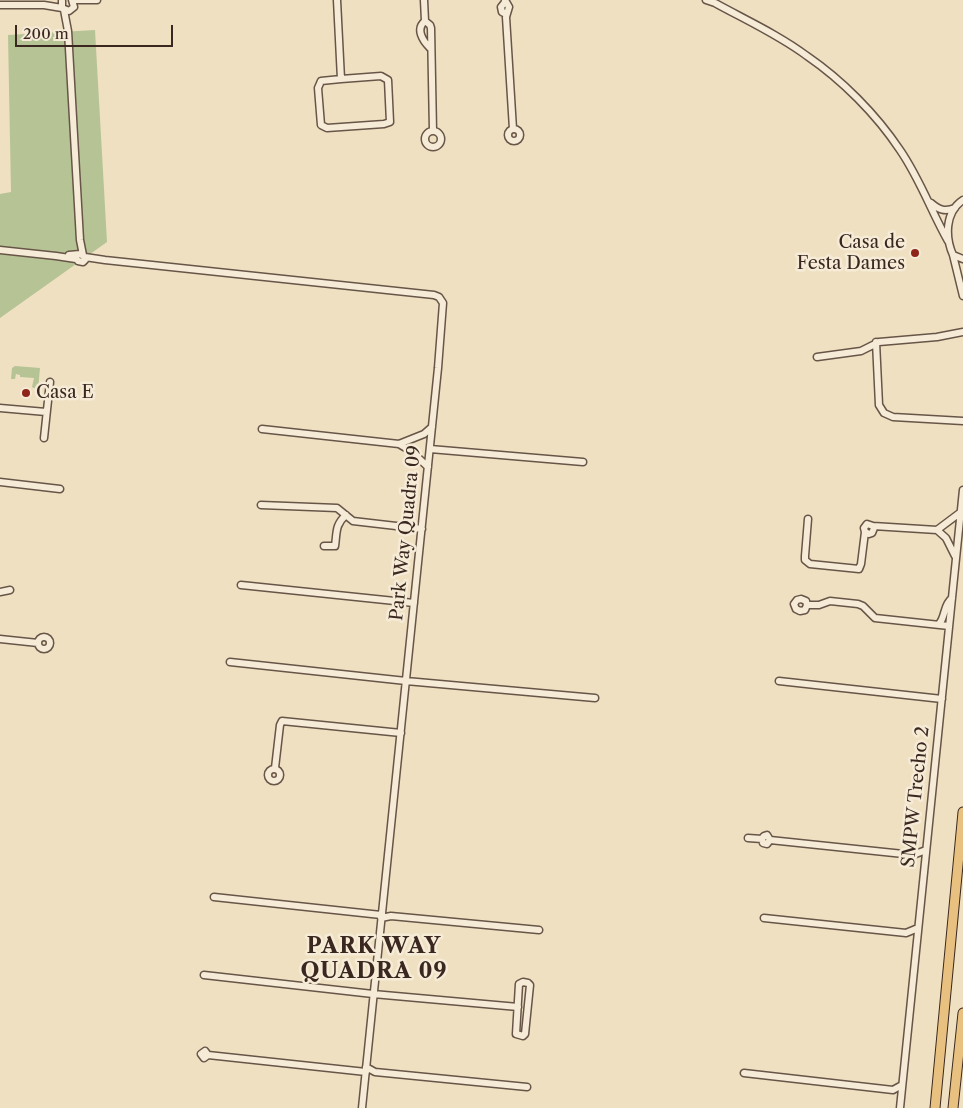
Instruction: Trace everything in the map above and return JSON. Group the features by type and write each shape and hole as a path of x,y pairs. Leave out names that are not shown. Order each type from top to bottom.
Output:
{"highway":[{"path":"934,1105 963,812"},
{"path":"953,1108 963,1012"}],"street":[{"path":"77,0 97,0"},
{"path":"0,5 72,5 90,0"},
{"path":"337,0 341,79"},
{"path":"424,0 426,21 431,28 433,131"},
{"path":"706,0 777,36 808,56 861,102 900,150 930,202 953,255 963,296"},
{"path":"505,1 509,7 509,11 506,14 513,129"},
{"path":"63,5 68,31 80,257"},
{"path":"68,31 72,5"},
{"path":"426,21 420,28 422,39 430,48"},
{"path":"381,76 388,80 390,122 384,124 323,127 320,121 319,83 321,81 341,79 381,76"},
{"path":"948,241 950,220 963,193"},
{"path":"930,202 941,210 949,210 959,204"},
{"name":"Park Way Quadra 09","path":"0,250 436,296 444,306 362,1108"},
{"path":"953,255 963,259"},
{"path":"817,357 862,351 876,342 937,337 963,332"},
{"path":"876,342 879,405 884,413 893,417 963,421"},
{"path":"44,438 50,382"},
{"path":"0,408 46,412"},
{"path":"399,444 413,439 432,427"},
{"path":"262,429 399,444 411,451 428,467"},
{"path":"411,451 413,439"},
{"path":"430,449 583,462"},
{"path":"0,482 60,489"},
{"name":"SMPW Trecho 2","path":"900,1108 963,490"},
{"path":"261,505 337,508 349,520 422,529"},
{"path":"937,530 961,512"},
{"path":"324,546 335,546 337,525 346,516"},
{"path":"808,519 805,560 810,564 859,568 865,532 869,534 872,532 874,530 873,526 937,530 946,538 956,560"},
{"path":"241,585 414,603"},
{"path":"0,592 10,590"},
{"path":"939,624 945,615 947,603 952,597"},
{"path":"807,605 819,605 830,601 860,605 875,618 949,626"},
{"path":"0,639 38,643"},
{"path":"230,662 406,681 595,698"},
{"path":"779,682 942,699"},
{"path":"275,768 282,721 401,733"},
{"path":"748,838 762,839 765,835 769,836 770,840 914,855 925,861"},
{"path":"914,855 926,850"},
{"path":"214,897 540,930"},
{"path":"764,918 906,933 918,928"},
{"path":"906,933 917,941"},
{"path":"204,975 373,994 518,1007"},
{"path":"528,982 530,985 525,1034 523,1036 516,1034 518,1007 520,983 528,982"},
{"path":"208,1056 527,1087"},
{"path":"366,1072 375,1072"},
{"path":"744,1073 893,1090 902,1085"},
{"path":"893,1090 901,1098"}],"green space":[{"path":"95,30 107,242 0,318 0,194 11,192 8,35"},
{"path":"15,366 40,368 38,390 32,387 34,378 20,377 20,375 16,374 15,379 11,379 12,368"}],"place":[{"name":"Casa de Festa Dames","path":"915,253"},
{"name":"Casa E","path":"26,393"}],"district":[{"name":"PARK WAY QUADRA 09","path":"374,960"}]}
